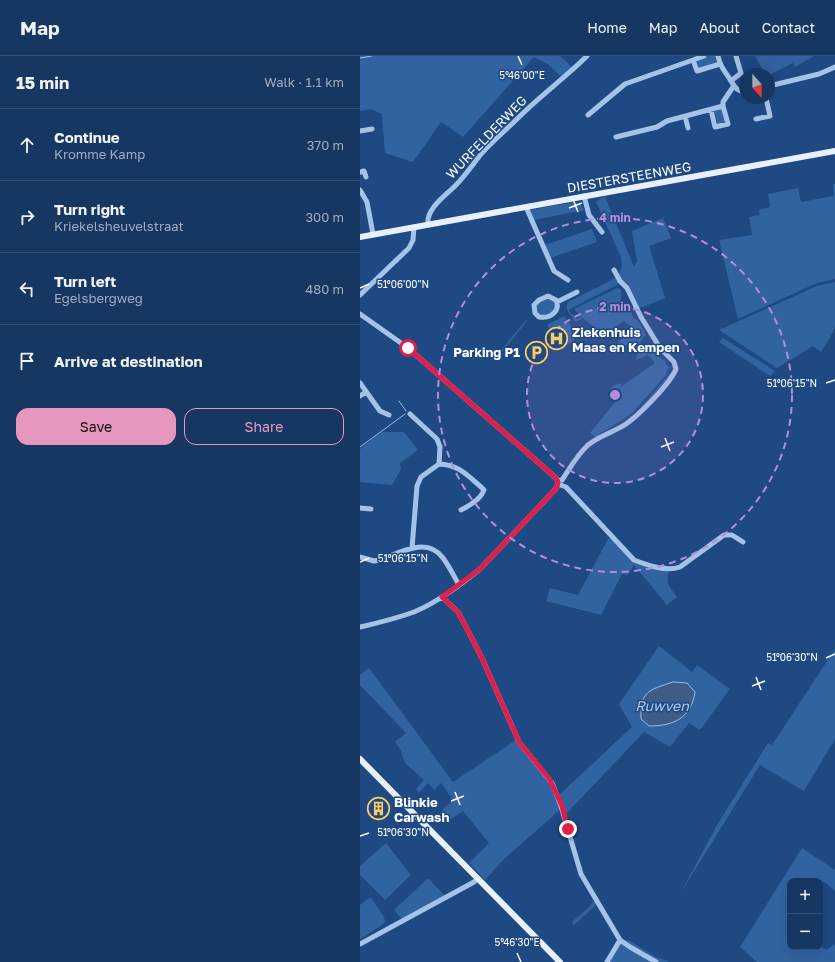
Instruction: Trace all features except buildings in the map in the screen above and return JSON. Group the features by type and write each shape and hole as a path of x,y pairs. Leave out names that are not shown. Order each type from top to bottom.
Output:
{"main road":[{"name":"DIESTERSTEENWEG","path":"360,237 835,151"},
{"path":"360,759 560,962"}],"street":[{"name":"WURFELDERWEG","path":"428,224 429,214 432,210 447,192 455,186 483,152 538,98 570,73 588,56"},
{"path":"588,116 625,84 704,56"},
{"path":"718,56 722,68 732,84 739,91"},
{"path":"711,110 715,127 728,124 723,102 732,84 741,73 736,56"},
{"path":"693,60 697,71 720,64"},
{"path":"775,85 819,74 835,67"},
{"path":"756,119 770,116 767,104"},
{"path":"616,137 657,127 667,121 723,106"},
{"path":"685,116 688,128"},
{"path":"360,131 372,129"},
{"path":"360,172 364,171 366,177"},
{"path":"360,190 367,202 373,234"},
{"path":"584,196 590,215 602,232"},
{"path":"526,207 554,271 568,280"},
{"path":"360,295 409,248 413,240 414,227"},
{"path":"360,627 384,622 416,611 442,597 480,569 551,494 577,458 590,444 635,416 665,385 676,369 674,362 660,348 641,317 627,288 615,272"},
{"path":"557,302 577,292"},
{"path":"550,297 557,302 558,309 553,314 541,318 535,313 534,305 538,300 550,297"},
{"path":"360,314 408,348 556,478 558,483 566,487 634,560 673,570 680,567 724,535 732,535 743,542"},
{"path":"360,383 380,411 389,415"},
{"path":"360,396 366,392"},
{"path":"410,414 437,439 440,447 439,464"},
{"path":"412,548 416,486 421,477 439,464 452,465 458,468 484,490 482,495 477,500 461,510"},
{"path":"360,508 371,509"},
{"path":"360,557 374,561 412,548 423,546 428,547 443,557 459,584"},
{"path":"442,597 458,612 465,625 482,658 519,742 552,783 562,806 580,874 620,940 630,948 656,962"},
{"path":"360,944 474,882 478,878"},
{"path":"607,962 620,940"}],"shaded area":[{"path":"360,56 560,56 573,68 562,78 548,64 534,57 463,137 441,122 413,162 385,153 382,114 371,109 360,111"},
{"path":"709,56 717,56 716,62 698,69 695,62"},
{"path":"755,56 814,56 795,67 793,63 775,72 775,68 762,68"},
{"path":"721,109 723,110 724,121 726,122 723,124 716,124 715,113 713,112"},
{"path":"833,184 835,184 835,279 817,283 738,319 719,240 752,235 749,217 760,215 759,210 770,207 768,194 798,188 801,202 834,196"},
{"path":"605,196 634,267 637,261 632,231 663,218 671,238 649,246 665,298 638,309 619,274 622,266 621,257 596,202"},
{"path":"575,202 582,206 584,210 534,220 530,210"},
{"path":"592,229 597,242 550,258 545,245"},
{"path":"616,277 622,284 643,324 635,311 624,288 619,284 570,309 569,311 577,319 579,319 581,316 574,309 617,288 620,289 622,304 629,305 633,317 639,322 646,335 640,342 641,344 653,349 669,367 666,375 633,412 599,434 600,436 623,423 636,413 673,370 671,361 657,346 672,361 674,371 635,415 626,423 597,438 590,433 620,396 610,388 619,383 622,386 655,363 648,355 636,360 635,359 640,356 635,356 638,355 636,351 633,352 628,344 615,354 611,350 632,328 624,321 603,335 583,318 576,322 569,313 567,308 568,302"},
{"path":"835,282 835,327 821,352 813,346 777,368 719,330 817,286"},
{"path":"547,299 552,299 556,305 552,312 542,316 537,313 536,307 539,303"},
{"path":"564,316 576,333 575,338 571,343 566,344 567,336 565,338 562,334 556,337 547,325"},
{"path":"526,320 527,321 499,356 499,353"},
{"path":"723,338 775,371 770,376 719,342"},
{"path":"382,432 404,432 418,450 400,463 401,469 392,485 360,482 360,449"},
{"path":"608,539 612,539 638,564 669,571 668,582 670,588 677,597 667,605 634,565 628,575 622,574 601,615 546,601 550,588 578,595"},
{"path":"659,646 692,672 697,665 730,689 700,730 689,723 670,747 644,732 566,814 559,795 632,727 619,704"},
{"path":"835,649 835,739 804,791 760,765 680,894 717,825 768,743 772,745"},
{"path":"369,668 453,782 516,740 547,778 561,809 504,859 485,880 469,863 489,843 463,811 451,819 442,810 453,800 441,783 434,790 428,783 419,793 416,789 424,780 405,763 400,749 395,742 406,733 360,685 360,675"},
{"path":"386,843 411,875 385,900 360,875 360,866"},
{"path":"802,848 835,870 835,891 823,882 823,878 787,878 787,950 823,950 823,948 826,950 835,944 835,962 757,962 740,947"},
{"path":"428,878 445,896 402,919 394,910"},
{"path":"371,898 384,917 385,922 360,939 360,905"},
{"path":"595,900 597,904 574,925 572,922"},
{"path":"624,940 630,941 654,956 670,962 608,962 620,943"}],"water":[{"name":"Ruwven","path":"673,682 687,683 695,692 690,708 680,719 658,726 649,726 641,719 641,710 644,697 652,690"}],"waterway":[{"path":"360,58 372,56"},
{"path":"399,401 406,411"},
{"path":"360,447 405,414"}],"place":[{"name":"Ziekenhuis Maas en Kempen","path":"556,339"},
{"name":"Parking P1","path":"536,352"},
{"name":"Blinkie Carwash","path":"378,809"}],"route":[{"path":"408,348 556,478 558,482 557,487 551,494 480,569 442,597 458,612 465,625 482,658 519,742 550,780 562,806 568,829"}]}
